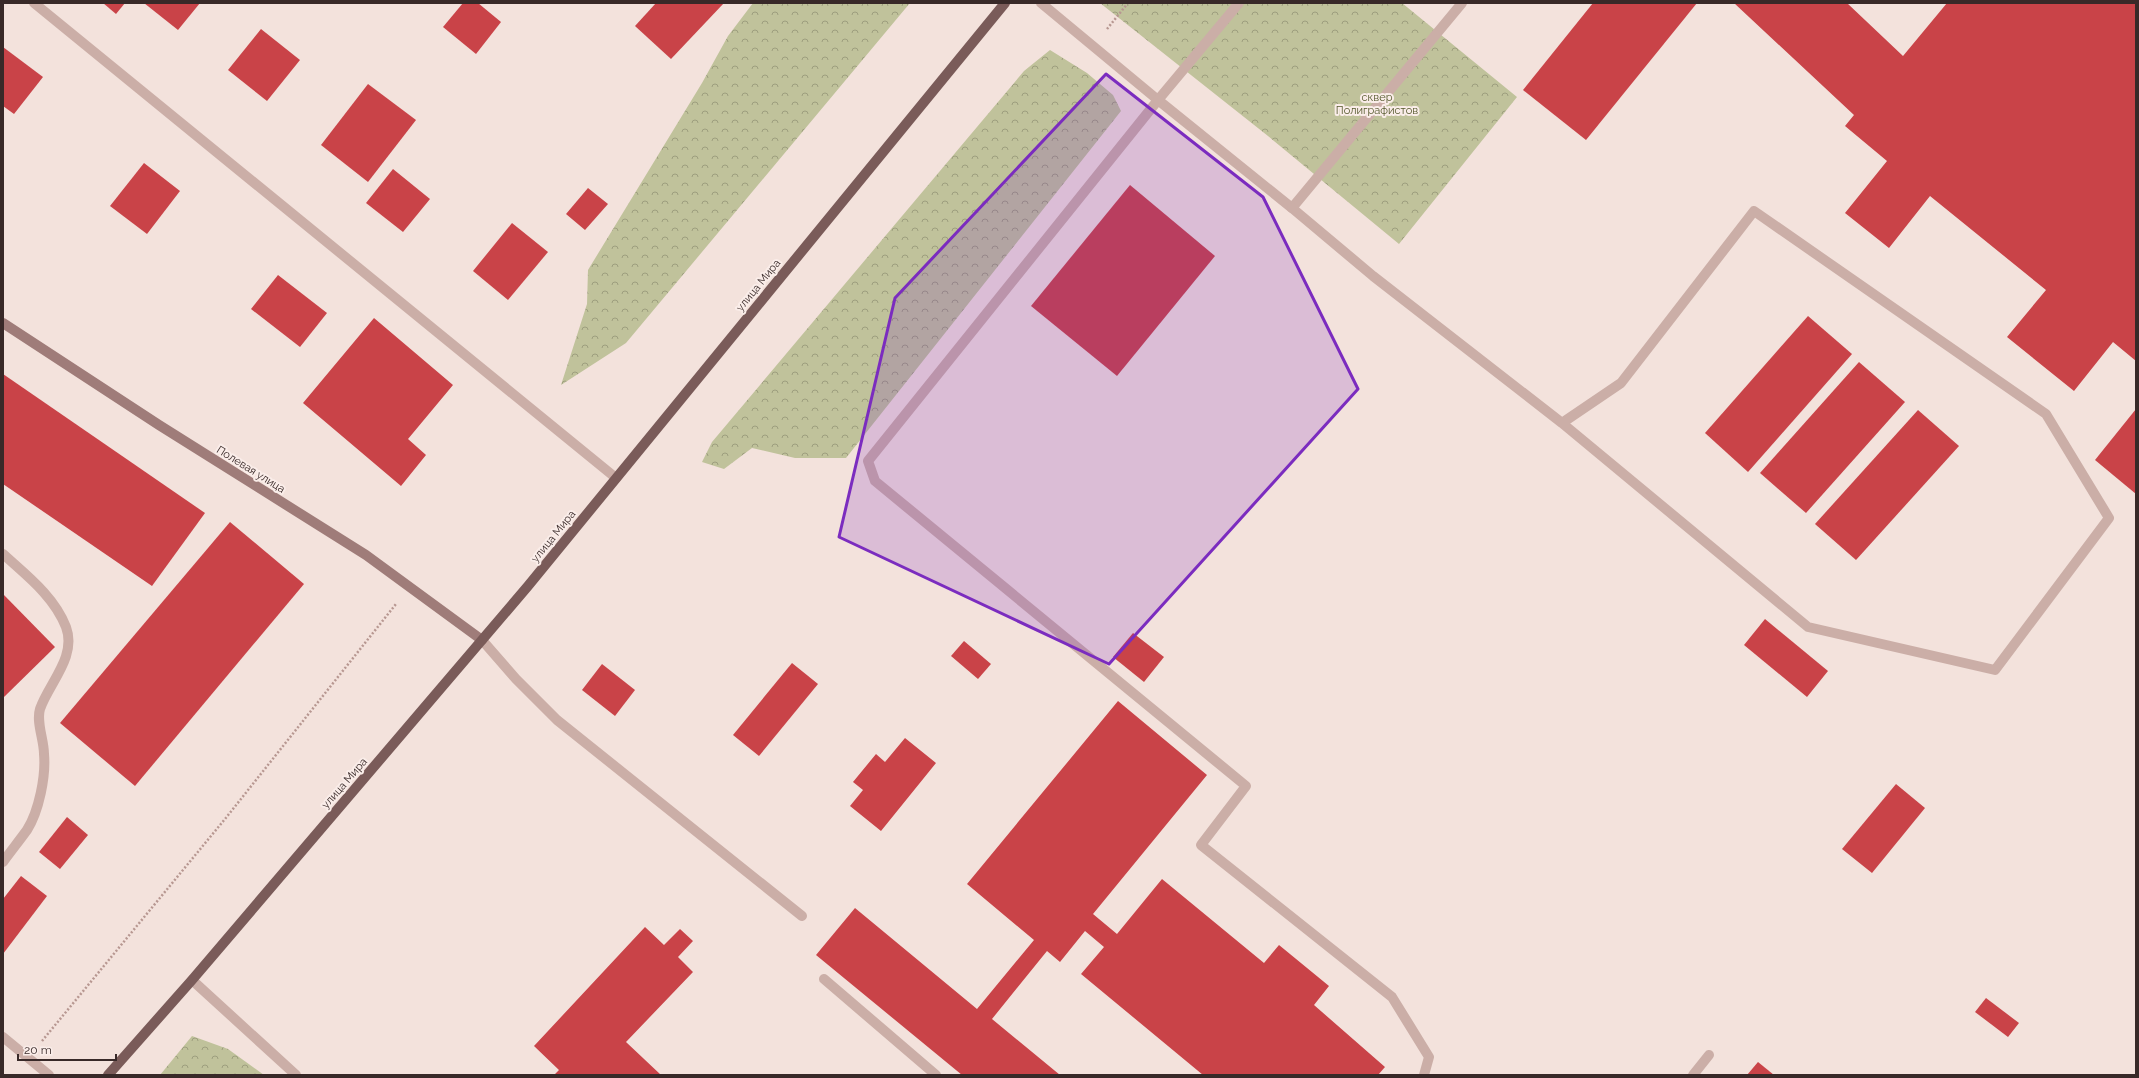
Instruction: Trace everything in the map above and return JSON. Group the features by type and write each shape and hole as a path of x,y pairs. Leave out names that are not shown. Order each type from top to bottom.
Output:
{"main road":[{"name":"улица Мира","path":"108,1075 192,980 482,640 1005,3"},
{"name":"Полевая улица","path":"3,323 159,425 366,555 482,640"}],"street":[{"path":"34,3 616,478"},
{"path":"1041,3 1373,276 1562,423 1808,627 1995,670 2109,518 2046,414 1754,211 1621,383 1562,423"},
{"path":"1239,3 1158,100 868,461 875,481 1246,786 1201,845 1392,997 1429,1057 1424,1075"},
{"path":"1292,208 1462,3"},
{"path":"3,554 42,591 56,608 66,628 68,640 66,654 40,710 44,754 44,781 28,828 3,862"},
{"path":"482,640 516,679 557,720 802,916"},
{"path":"824,979 936,1075"},
{"path":"192,980 296,1075"},
{"path":"3,1037 49,1075"},
{"path":"1692,1075 1709,1056"}],"path":[{"path":"1093,46 1128,3"},
{"path":"28,1058 225,819 410,586"}],"highlighted area":[{"path":"1106,74 1263,197 1358,389 1109,664 839,537 895,298"}],"green space":[{"path":"753,3 910,3 626,343 561,385 587,304 588,270 702,83 728,36"},
{"name":"сквер Полиграфистов","path":"1100,3 1402,3 1517,97 1399,244 1268,136"},
{"path":"1050,50 1087,73 1113,95 1121,111 846,458 795,458 752,448 724,469 702,462 712,442 1024,71"},
{"path":"192,1036 228,1049 264,1075 160,1075"}],"building":[{"path":"103,3 125,3 116,14"},
{"path":"144,3 200,3 178,30"},
{"path":"463,3 478,3 501,22 476,54 443,27"},
{"path":"656,3 724,3 671,59 635,26"},
{"path":"1593,3 1697,3 1586,140 1523,90"},
{"path":"1734,3 1847,3 1903,56 1947,3 2136,3 2136,361 2113,342 2074,391 2007,337 2046,290 1930,196 1889,248 1845,213 1887,161 1845,126 1854,115"},
{"path":"261,29 300,60 267,101 228,70"},
{"path":"3,47 43,77 14,114 3,106"},
{"path":"368,84 416,120 368,182 321,145"},
{"path":"144,163 180,191 147,234 110,206"},
{"path":"393,169 430,199 403,232 366,203"},
{"path":"1130,185 1215,256 1117,376 1031,306"},
{"path":"588,188 608,204 585,230 566,214"},
{"path":"512,223 548,252 508,300 473,271"},
{"path":"278,275 327,313 300,347 251,309"},
{"path":"1808,316 1852,354 1748,472 1705,433"},
{"path":"374,318 453,385 408,439 426,455 401,486 303,403"},
{"path":"1859,362 1905,402 1806,513 1760,473"},
{"path":"3,374 205,513 152,586 3,484"},
{"path":"2136,409 2136,494 2095,460"},
{"path":"1918,410 1959,446 1856,560 1815,524"},
{"path":"230,522 304,584 135,786 60,723"},
{"path":"3,594 55,647 3,698"},
{"path":"1765,619 1828,671 1807,697 1744,645"},
{"path":"1133,633 1164,657 1144,682 1113,657"},
{"path":"964,641 991,664 978,679 951,656"},
{"path":"792,663 818,684 759,756 733,735"},
{"path":"602,664 635,690 615,716 582,690"},
{"path":"1118,701 1207,775 1093,914 1117,934 1162,879 1264,963 1279,945 1329,986 1314,1005 1385,1067 1378,1075 1203,1075 1081,974 1104,947 1085,931 1060,962 1047,951 992,1019 1060,1075 962,1075 816,955 855,908 977,1009 1034,940 967,884"},
{"path":"905,738 936,763 881,831 850,806 863,790 853,782 876,754 885,762"},
{"path":"1896,784 1925,808 1872,873 1842,849"},
{"path":"67,817 88,835 60,869 39,852"},
{"path":"21,876 47,896 3,954 3,899"},
{"path":"645,927 664,945 680,929 693,941 678,957 693,972 626,1042 661,1075 554,1075 559,1070 534,1046"},
{"path":"1986,998 2019,1023 2008,1037 1975,1012"},
{"path":"1758,1062 1774,1075 1747,1075"}]}
